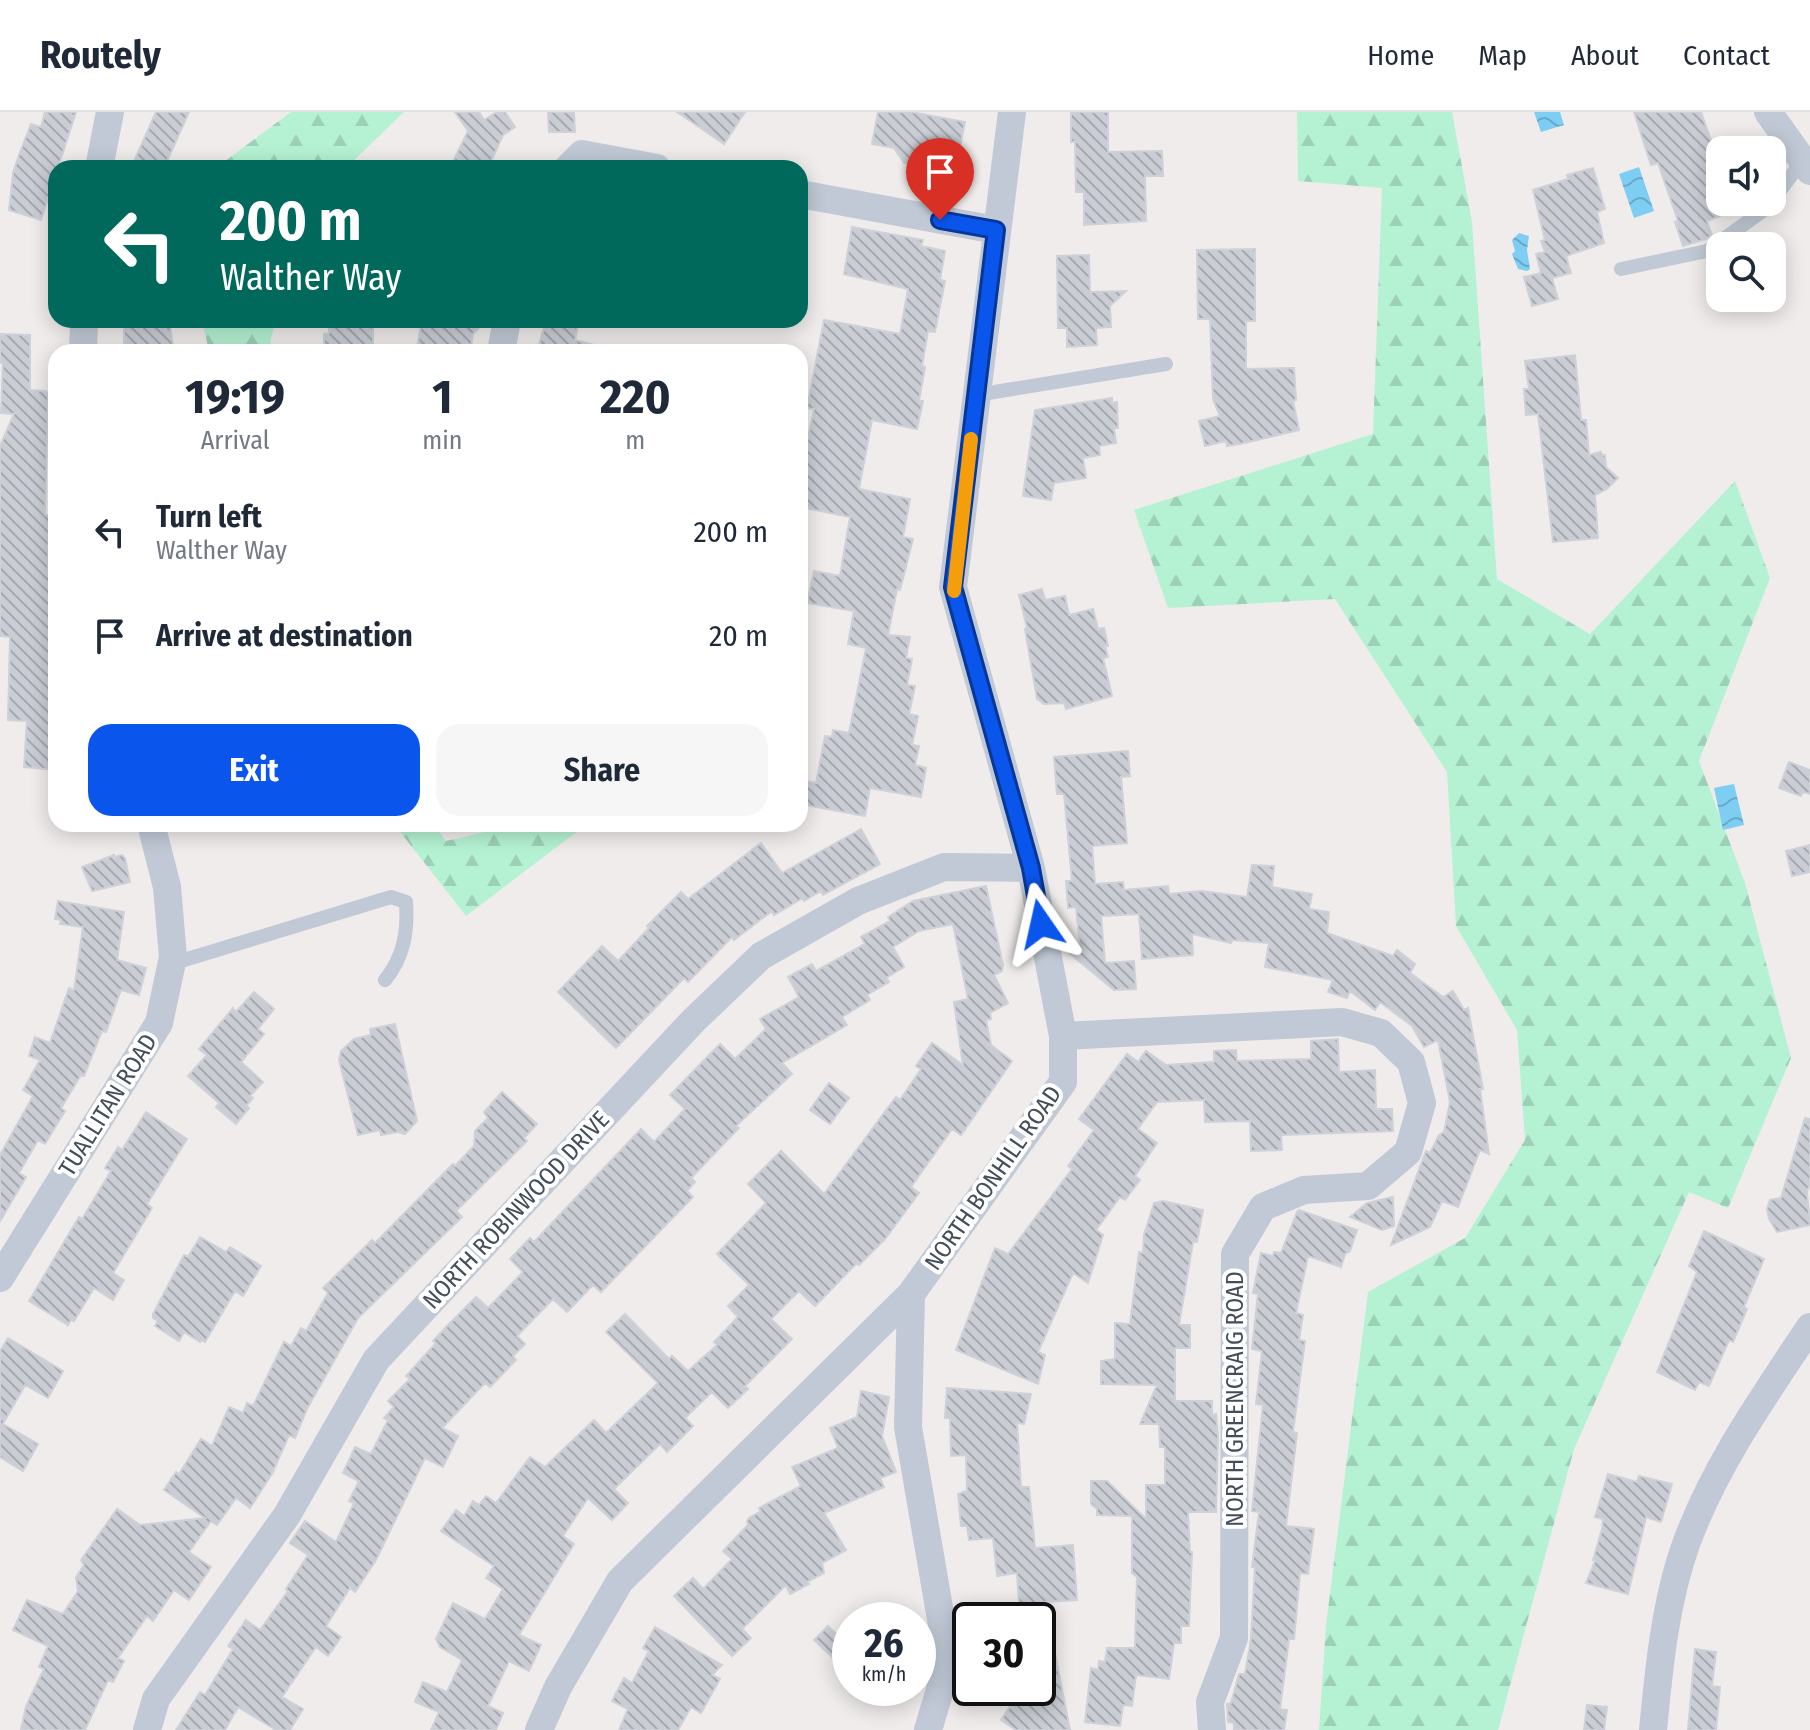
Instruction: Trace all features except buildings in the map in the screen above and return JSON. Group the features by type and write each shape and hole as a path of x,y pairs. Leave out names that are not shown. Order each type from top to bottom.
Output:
{"street":[{"path":"101,160 110,112"},
{"name":"NORTH BONHILL ROAD","path":"539,1730 558,1687 620,1581 911,1294 1063,1082 1063,1036 1031,868 953,587 1012,112"},
{"path":"1768,112 1806,166"},
{"path":"576,160 582,154 614,160"},
{"path":"808,195 996,230"},
{"name":"TUALLITAN ROAD","path":"0,1278 159,1023 171,964 167,887 153,832"},
{"name":"NORTH ROBINWOOD DRIVE","path":"147,1730 156,1699 287,1515 376,1360 694,1020 761,956 858,901 944,867 1031,868"},
{"name":"NORTH GREENCRAIG ROAD","path":"1063,1036 1342,1022 1381,1033 1411,1062 1422,1103 1408,1152 1368,1186 1304,1190 1263,1207 1235,1254 1234,1638 1210,1702 1212,1730"},
{"path":"911,1294 908,1427 943,1631 942,1683 928,1730"},
{"path":"1653,1730 1666,1624 1686,1545 1716,1476 1810,1327"}],"lane":[{"path":"1621,269 1707,251 1768,207 1806,166"},
{"path":"976,395 1166,364"},
{"path":"171,964 249,943 391,897 406,902 407,919 404,945 396,966 385,980"}],"green space":[{"path":"291,112 404,112 354,160 227,160"},
{"path":"1297,112 1452,112 1472,222 1497,579 1590,634 1735,481 1770,578 1699,761 1745,883 1791,1058 1728,1208 1689,1192 1574,1449 1498,1730 1319,1730 1326,1625 1368,1292 1465,1238 1525,1140 1517,1030 1456,926 1447,772 1335,599 1168,608 1134,510 1373,434 1382,188 1298,181"},
{"path":"204,328 274,328 271,344 207,344"},
{"path":"400,832 439,832 446,841 485,832 576,832 466,916"}],"water":[{"path":"1534,112 1560,112 1564,125 1541,132"},
{"path":"1639,167 1654,211 1634,218 1619,174"},
{"path":"1519,233 1529,236 1527,250 1530,269 1527,271 1518,269 1512,254 1515,251 1512,240"},
{"path":"1734,784 1744,825 1723,830 1714,788"}],"slow traffic":[{"path":"954,591 971,439"}],"route":[{"path":"940,220 996,230 953,587 1031,868 1041,924"}]}
